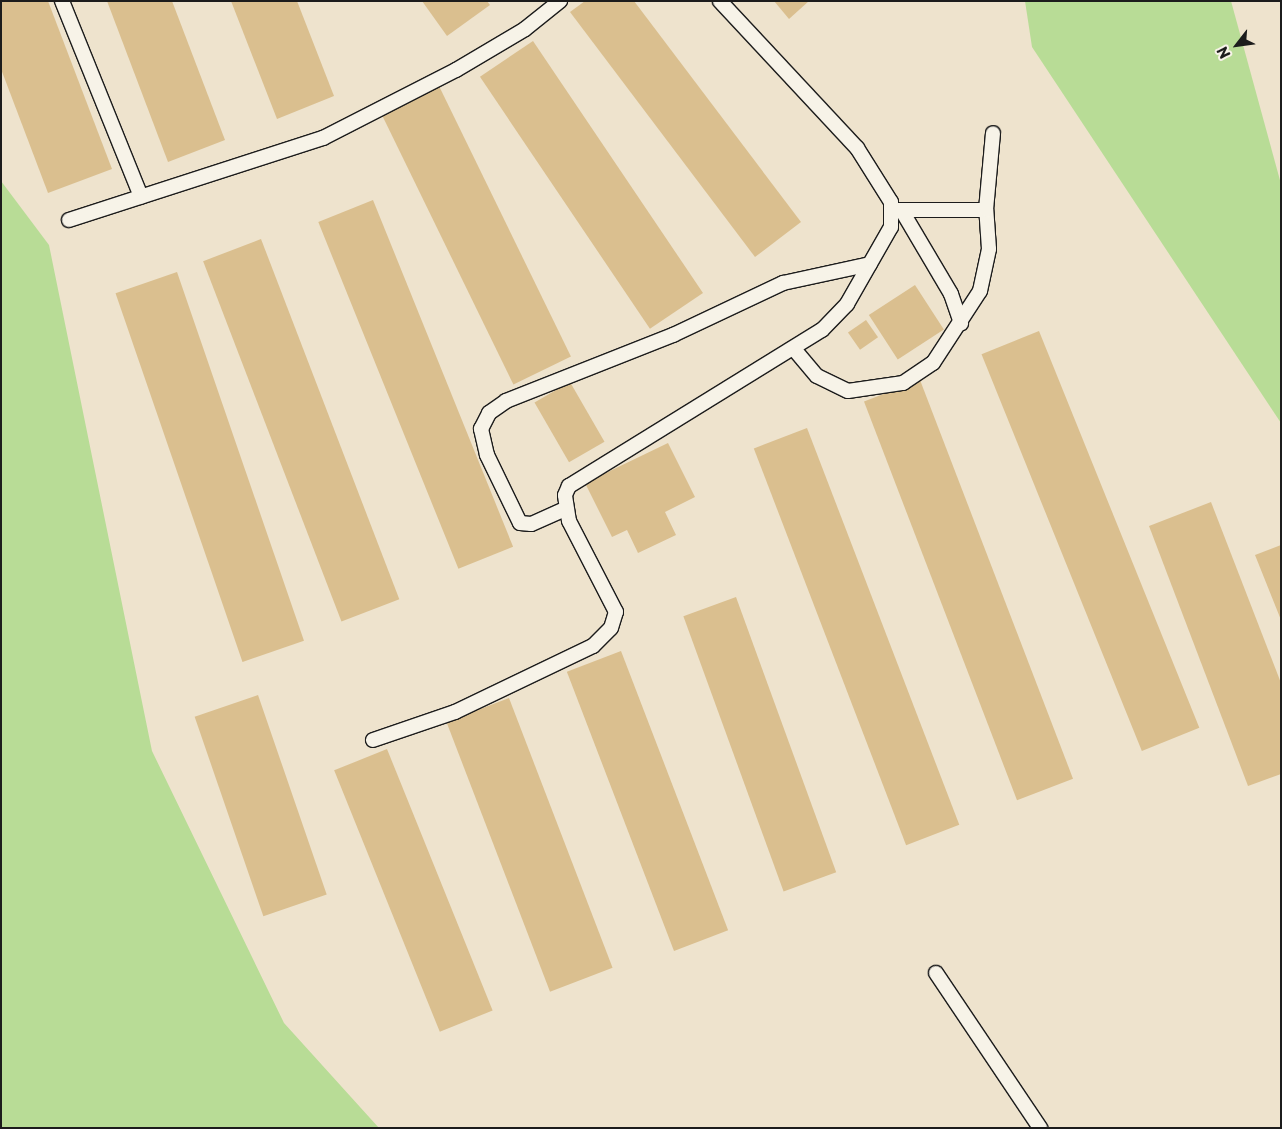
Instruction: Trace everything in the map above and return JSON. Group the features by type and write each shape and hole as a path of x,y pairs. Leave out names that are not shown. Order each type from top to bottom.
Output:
{"lane":[{"path":"62,1 141,197"},
{"path":"69,220 323,138 456,70 525,29 560,1"},
{"path":"720,1 858,148 951,294 961,323"},
{"path":"794,349 817,376 848,391 903,383 933,363 961,323 980,291 989,249 986,210 993,133"},
{"path":"897,210 986,210"},
{"path":"373,740 455,712 594,646 611,628 616,612 565,509 569,486 584,475 794,349 838,315 891,227 897,210"},
{"path":"565,509 531,524 520,523 487,455 481,429 489,414 506,401 673,335 783,283 870,264"},
{"path":"936,973 1040,1128"}],"green space":[{"path":"1025,1 1231,1 1281,184 1281,423 1032,47"},
{"path":"1,181 49,245 152,751 284,1023 379,1128 1,1128"}],"building":[{"path":"1,1 48,1 112,169 48,193 1,69"},
{"path":"107,1 172,1 225,140 168,162"},
{"path":"231,1 297,1 334,96 277,119"},
{"path":"422,1 487,1 490,5 447,36"},
{"path":"585,1 634,1 801,222 755,257 570,12"},
{"path":"774,1 809,1 789,19"},
{"path":"533,41 703,293 650,329 480,77"},
{"path":"439,86 571,357 513,385 381,114"},
{"path":"373,200 513,547 458,569 318,222"},
{"path":"261,239 399,599 341,622 203,261"},
{"path":"177,272 304,641 243,662 116,293"},
{"path":"915,285 944,329 898,359 869,315"},
{"path":"866,320 878,337 860,350 848,333"},
{"path":"1039,331 1199,728 1142,751 982,354"},
{"path":"920,380 1073,779 1017,800 864,402"},
{"path":"570,382 604,442 569,462 534,402"},
{"path":"807,428 959,825 906,845 754,448"},
{"path":"668,443 695,497 665,512 676,535 638,553 627,530 612,537 585,483"},
{"path":"1211,502 1281,683 1281,774 1248,786 1149,526"},
{"path":"1281,545 1281,620 1255,555"},
{"path":"736,597 836,872 784,891 683,616"},
{"path":"621,651 728,930 674,951 567,672"},
{"path":"258,695 327,895 263,916 195,717"},
{"path":"509,698 613,968 550,992 446,722"},
{"path":"387,749 493,1010 440,1032 334,770"}]}
